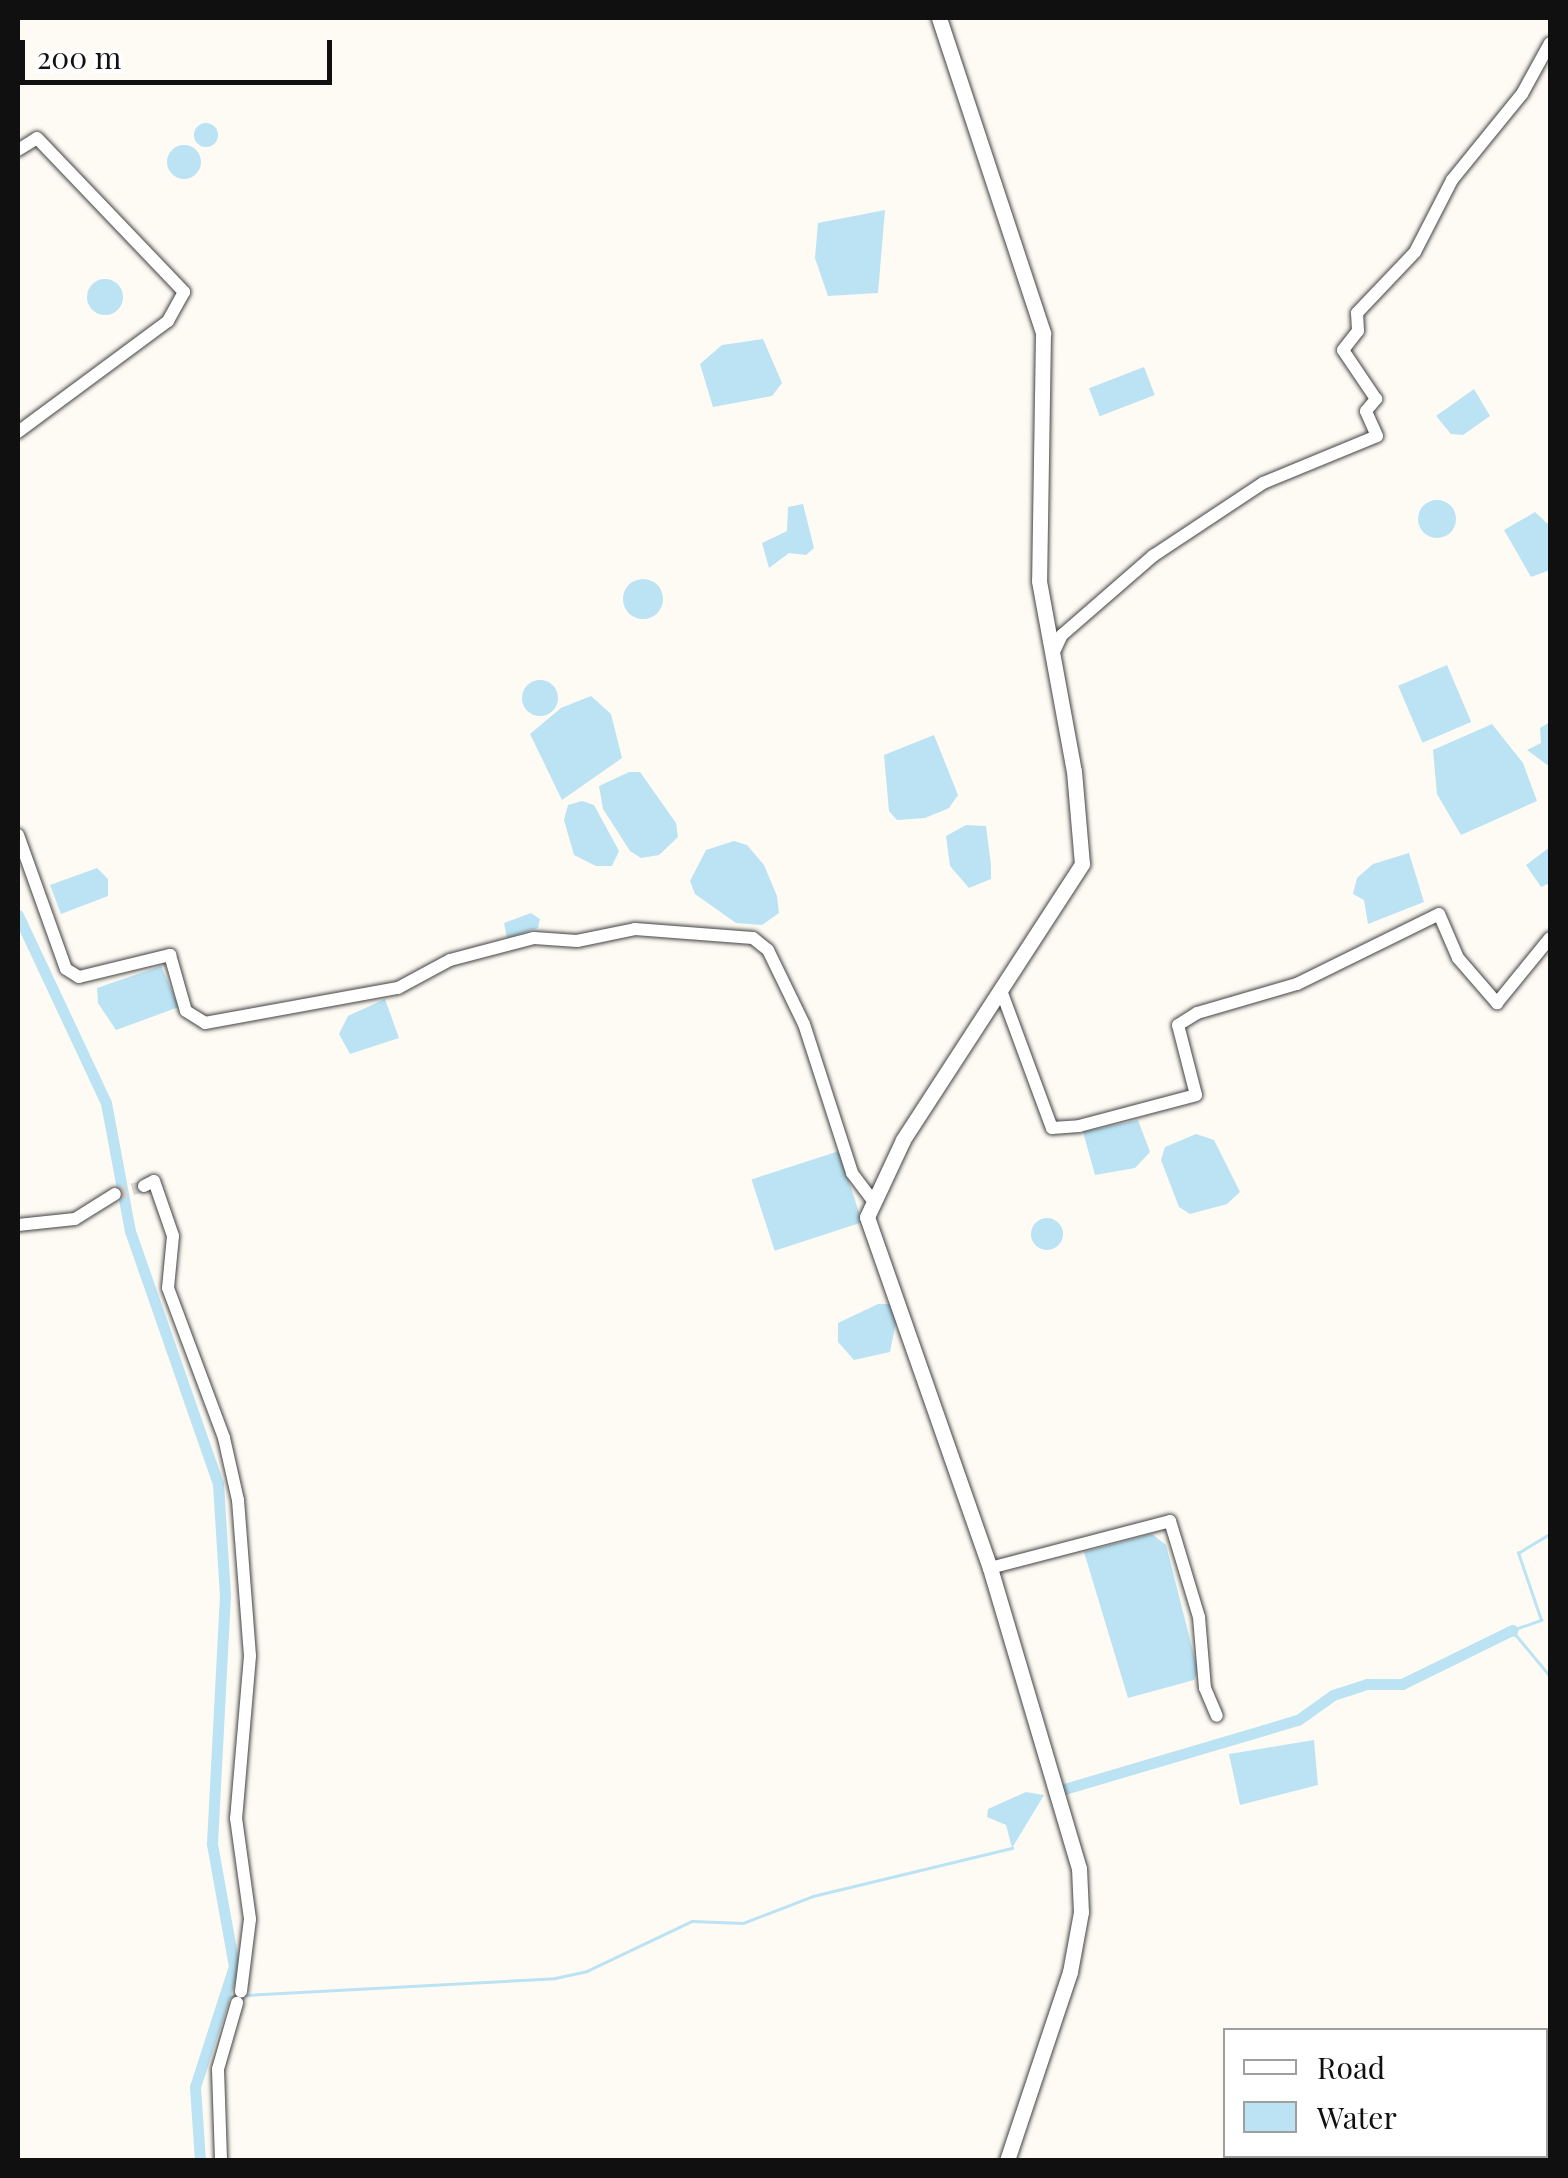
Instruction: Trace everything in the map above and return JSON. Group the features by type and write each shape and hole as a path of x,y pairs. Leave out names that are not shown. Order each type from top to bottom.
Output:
{"street":[{"path":"939,18 1043,333 1036,510 1039,581 1082,864 904,1140 867,1217 990,1568 1071,1836 1080,1892 1070,1972 1007,2160"},
{"path":"1053,654 1062,635 1154,556 1262,484 1377,436 1366,411 1376,399 1343,350 1358,332 1357,313 1415,252 1452,180 1522,94 1550,43"},
{"path":"18,150 36,138 184,292 168,322 18,432"},
{"path":"18,836 66,969 78,977 170,955 186,1012 205,1023 398,988 450,960 534,938 576,941 635,929 752,938 768,950 804,1024 852,1173 874,1202"},
{"path":"1002,993 1052,1128 1079,1126 1196,1095 1178,1025 1197,1013 1297,984 1438,914 1458,958 1497,1003 1550,938"},
{"path":"144,1186 154,1181 173,1236 168,1288 224,1438 238,1500 250,1656 236,1818 250,1919 239,1997 218,2069 221,2160"},
{"path":"18,1226 76,1218 115,1194"},
{"path":"990,1568 1170,1521 1199,1617 1205,1688 1217,1716"}],"water":[{"path":"206,123 215,126 215,144 206,147 197,144 194,135 197,126"},
{"path":"184,145 196,150 201,162 196,174 184,179 172,174 167,162 172,150"},
{"path":"885,210 878,293 828,296 815,258 818,223"},
{"path":"105,279 118,284 123,297 118,310 105,315 92,310 87,297 92,284"},
{"path":"763,339 782,383 772,396 713,407 700,364 722,345"},
{"path":"1144,367 1155,395 1100,416 1089,388"},
{"path":"1474,389 1490,416 1463,435 1451,434 1436,416"},
{"path":"1437,500 1451,505 1456,519 1451,533 1437,538 1423,533 1418,519 1423,505"},
{"path":"803,504 814,548 806,555 789,553 769,568 762,543 787,531 788,507"},
{"path":"1535,512 1550,526 1550,570 1531,577 1504,530"},
{"path":"643,579 657,585 663,599 657,613 643,619 629,613 623,599 629,585"},
{"path":"1447,665 1471,722 1422,743 1398,686"},
{"path":"540,680 553,685 558,698 553,711 540,716 527,711 522,698 527,685"},
{"path":"591,696 611,714 622,758 562,800 530,734 561,708"},
{"path":"1550,722 1550,767 1527,750 1541,743 1540,728"},
{"path":"1492,724 1523,763 1537,801 1461,835 1437,794 1433,750"},
{"path":"934,735 958,795 949,808 925,818 897,820 889,811 884,755"},
{"path":"629,772 640,772 676,823 678,837 659,855 641,858 630,851 603,809 599,786"},
{"path":"582,801 594,805 619,851 612,866 596,866 574,855 564,820 568,805"},
{"path":"966,825 986,826 991,865 991,879 969,888 950,866 946,836"},
{"path":"734,841 747,845 764,865 777,896 779,913 762,925 736,923 695,894 690,881 706,850"},
{"path":"1550,847 1550,883 1541,887 1526,865"},
{"path":"1409,853 1424,902 1368,924 1364,900 1353,894 1357,878 1373,864"},
{"path":"97,868 108,879 108,896 61,914 50,885"},
{"path":"531,913 540,919 538,928 507,938 504,923"},
{"path":"161,966 179,1007 116,1030 98,1003 97,988"},
{"path":"385,999 399,1038 350,1054 339,1034 348,1016"},
{"path":"1138,1120 1150,1152 1135,1168 1095,1175 1083,1132"},
{"path":"1196,1134 1214,1140 1240,1192 1227,1204 1190,1214 1179,1207 1161,1160 1165,1147"},
{"path":"839,1151 862,1222 775,1251 752,1179"},
{"path":"1047,1218 1058,1223 1063,1234 1058,1245 1047,1250 1036,1245 1031,1234 1036,1223"},
{"path":"878,1304 891,1304 896,1322 890,1352 854,1360 838,1342 838,1323"},
{"path":"1152,1534 1166,1545 1198,1671 1194,1680 1128,1698 1084,1552"},
{"path":"1314,1740 1318,1785 1240,1805 1229,1754"},
{"path":"1026,1792 1044,1795 1012,1848 1006,1825 987,1817 988,1809"}],"waterway":[{"path":"18,915 106,1103 130,1231 218,1484 225,1595 212,1844 234,1966 195,2087 200,2160"},
{"path":"1512,1630 1541,1620 1518,1553 1550,1534"},
{"path":"1061,1790 1298,1720 1333,1695 1367,1684 1402,1684 1512,1630"},
{"path":"1501,1632 1516,1635 1550,1676"},
{"path":"245,1995 555,1978 587,1971 692,1921 743,1923 813,1896 1012,1848"},
{"path":"224,1997 238,1996"}],"tunnel":[{"path":"115,1194 144,1186"}]}
